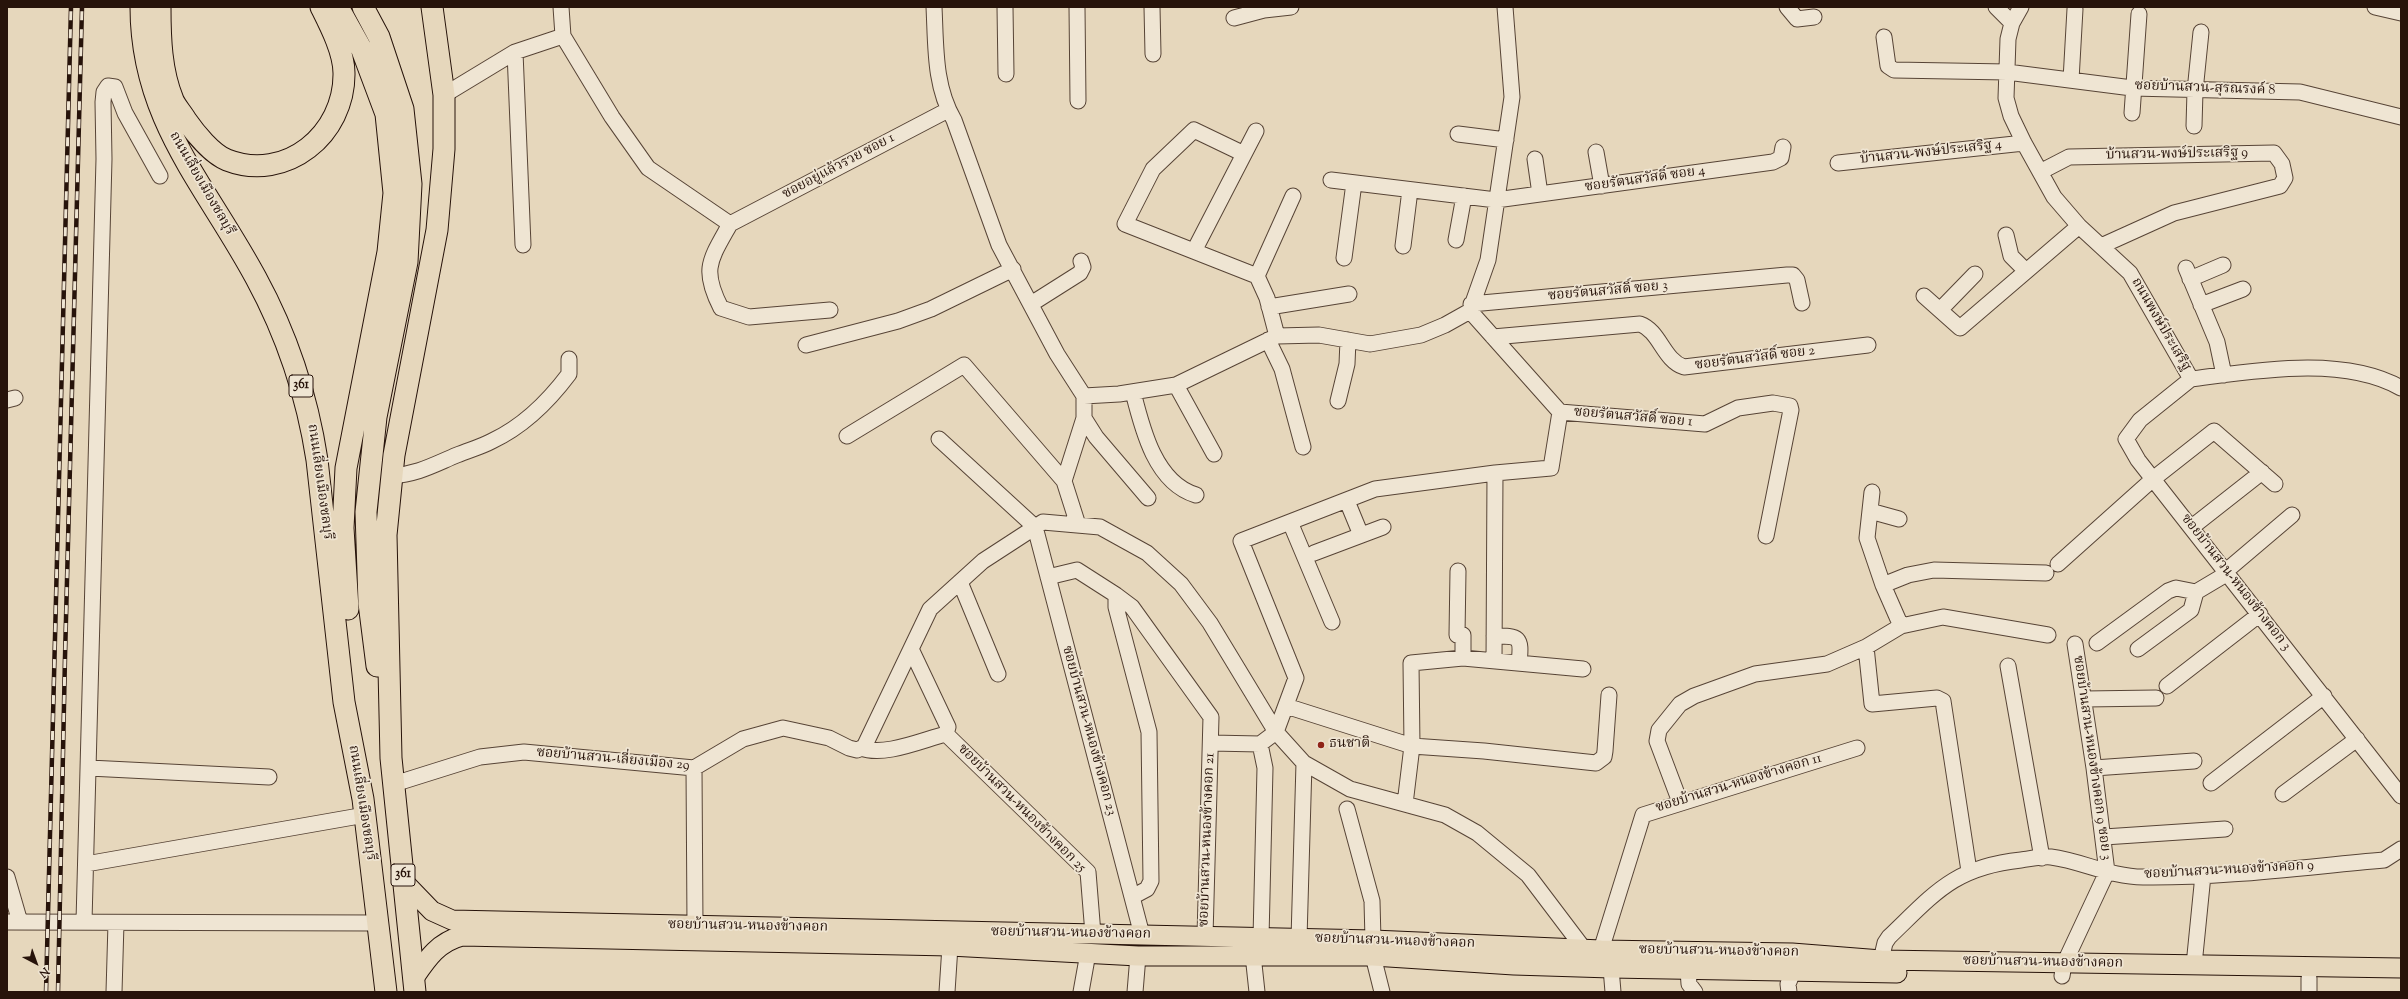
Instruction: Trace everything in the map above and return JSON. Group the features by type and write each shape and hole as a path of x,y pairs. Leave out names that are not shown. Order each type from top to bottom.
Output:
{"highway":[{"name":"ถนนเลี่ยงเมืองชลบุรี","path":"141,7 141,37 155,98 175,144 256,277 278,321 297,371 311,422 318,460 344,702 364,807 386,992"},
{"path":"160,7 160,44 173,100 198,137 226,160 261,166 293,158 320,139 338,111 344,72 334,34 321,7"},
{"path":"338,7 362,50 386,114 394,193 388,252 345,476 343,528 364,807"},
{"path":"363,7 379,37 403,109 411,184 407,262 376,417 366,512 369,603 391,758"},
{"name":"361","path":"414,985 391,758 386,535 391,476 437,230 444,149 444,95 432,7"}],"main road":[{"name":"ซอยบ้านสวน-หนองข้างคอก","path":"404,882 432,911 452,920 1299,939 1514,965 1611,968 1793,972 2063,970 2194,965 2401,968"},
{"path":"1138,956 1142,935"},
{"name":"ซอยบ้านสวน-หนองข้างคอก","path":"414,985 432,952 451,939 462,936 950,946 1138,956 1253,956 1373,948 1792,952 1881,960 2309,985 2401,981"},
{"path":"1695,970 1704,950"}],"street":[{"path":"561,7 563,36 612,117 648,168 730,224 710,258 710,287 721,308 749,316 830,310"},
{"path":"934,7 936,64 944,104 954,120 999,245 1057,354 1084,396 1084,418 1064,481"},
{"path":"1005,7 1006,74"},
{"path":"1077,7 1078,100"},
{"path":"1152,7 1153,54"},
{"path":"1234,18 1264,10 1290,7"},
{"path":"1084,396 1133,392 1176,385 1273,338 1319,335 1370,344 1421,335 1445,326 1470,307 1482,282 1488,260 1512,97 1505,7"},
{"path":"1787,7 1797,19 1814,17"},
{"path":"1996,7 2012,23"},
{"name":"ถนนพงษ์ประเสริฐ","path":"2021,7 2012,23 2008,39 2006,98 2011,116 2054,197 2079,226 2130,273 2191,379 2224,375 2334,368 2390,382 2401,388"},
{"path":"2374,7 2401,13"},
{"path":"2071,80 2075,8"},
{"path":"2132,112 2132,88 2139,14"},
{"path":"2194,126 2195,91 2201,32"},
{"path":"444,95 515,52 563,36"},
{"name":"ซอยบ้านสวน-สุรณรงค์ 8","path":"1884,37 1888,66 1894,70 2007,72 2132,88 2195,91 2300,92 2401,117"},
{"path":"515,52 523,246"},
{"path":"84,922 104,159 103,102 104,92 108,86 115,87 125,113 160,176"},
{"name":"ซอยอยู่แล้วรวย ซอย 1","path":"730,224 948,110"},
{"path":"1244,154 1194,130 1153,168 1125,224 1257,276"},
{"path":"1194,252 1256,131"},
{"path":"1458,134 1506,140"},
{"name":"บ้านสวน-พงษ์ประเสริฐ 4","path":"1838,163 2024,143"},
{"name":"ซอยรัตนสวัสดิ์ ซอย 4","path":"1331,180 1496,200 1773,162 1781,158 1783,147"},
{"path":"1596,152 1602,186"},
{"name":"บ้านสวน-พงษ์ประเสริฐ 9","path":"2040,172 2069,157 2274,154 2282,164 2285,178 2280,186 2174,213 2100,246"},
{"path":"1535,159 1540,194"},
{"path":"1344,258 1354,183"},
{"path":"1403,246 1410,190"},
{"path":"1293,196 1257,276 1269,307 1273,338 1303,446"},
{"path":"1456,240 1464,196"},
{"path":"1924,296 1960,328 2079,226"},
{"path":"2006,235 2010,256 2026,271"},
{"path":"1031,304 1080,273 1083,267 1081,261"},
{"path":"2223,265 2188,274 2217,342 2224,375"},
{"path":"806,345 911,316 1013,269"},
{"path":"1940,310 1975,274"},
{"name":"ซอยรัตนสวัสดิ์ ซอย 3","path":"1470,307 1744,278 1793,276 1797,280 1802,303"},
{"path":"2201,305 2243,289"},
{"path":"1269,307 1349,294"},
{"path":"1211,743 1260,744 1276,732 1296,678 1241,541 1375,489 1495,473 1551,468 1560,412 1493,337 1470,307"},
{"name":"ซอยรัตนสวัสดิ์ ซอย 2","path":"1493,337 1640,324 1647,328 1674,363 1684,367 1868,345"},
{"path":"1338,401 1347,364 1348,340"},
{"path":"391,476 411,474 433,467 492,441 523,423 547,401 570,374 569,359"},
{"path":"847,436 964,365 1064,481 1078,526"},
{"name":"ซอยบ้านสวน-หนองข้างคอก 3","path":"2191,379 2140,420 2126,439 2153,479 2401,796"},
{"path":"1176,385 1214,454"},
{"path":"1133,392 1140,424 1161,467 1184,491 1196,495"},
{"name":"ซอยรัตนสวัสดิ์ ซอย 1","path":"1560,412 1706,424 1738,408 1773,403 1790,406 1791,410 1766,536"},
{"path":"1084,418 1096,437 1148,498"},
{"path":"2058,564 2153,479 2214,431 2275,484"},
{"path":"939,439 1035,527"},
{"path":"2192,527 2262,472"},
{"path":"1494,661 1495,473"},
{"path":"1872,492 1867,538 1883,585 1901,626"},
{"path":"1348,500 1361,535"},
{"path":"1870,511 1899,519"},
{"path":"2138,649 2191,610 2196,592 2227,572 2292,515"},
{"path":"864,745 930,609 983,561 1043,522 1100,527 1147,553 1181,584 1210,622 1276,732 1304,763 1350,790 1445,814 1476,833 1528,875 1593,949"},
{"path":"1290,522 1332,622"},
{"name":"ซอยบ้านสวน-หนองข้างคอก 23","path":"1035,527 1142,935"},
{"path":"1314,553 1383,527"},
{"name":"ซอยบ้านสวน-หนองข้างคอก 21","path":"1048,577 1077,570 1132,607 1210,717 1211,743 1205,936"},
{"path":"1883,585 1908,575 1934,570 2046,573"},
{"path":"1458,571 1457,634 1463,635 1463,658"},
{"path":"960,582 998,674"},
{"path":"2097,643 2168,591 2176,588 2196,592"},
{"path":"1116,595 1116,607 1149,732 1151,881 1147,889 1132,897"},
{"path":"2167,686 2260,614"},
{"path":"1680,802 1657,741 1659,730 1680,704 1694,696 1755,674 1827,664 1866,647 1901,626 1942,617 2048,635"},
{"path":"1494,636 1514,636 1520,640 1521,646 1518,663"},
{"name":"ซอยบ้านสวน-หนองข้างคอก 9 ซอย 3","path":"2076,644 2104,837 2107,872"},
{"path":"1866,647 1872,704 1937,698 1943,700 1969,871"},
{"path":"911,649 948,727 946,734"},
{"path":"1405,804 1412,746 1410,663 1463,658 1583,669"},
{"path":"2008,666 2042,858"},
{"path":"1286,706 1412,746 1484,751 1596,763 1604,757 1606,751 1609,695"},
{"path":"2211,783 2324,696"},
{"path":"2085,699 2156,698"},
{"name":"ซอยบ้านสวน-เลี่ยงเมือง 29","path":"394,784 480,757 524,752 622,760 694,768 743,739 783,728 829,738 850,748 864,745 869,751 881,751 946,734"},
{"name":"ซอยบ้านสวน-หนองข้างคอก 25","path":"946,734 1088,872 1093,934"},
{"path":"2283,794 2357,739"},
{"path":"1260,744 1265,768 1261,938"},
{"name":"ซอยบ้านสวน-หนองข้างคอก 11","path":"1593,949 1641,818 1648,812 1857,748"},
{"path":"2094,768 2194,761"},
{"path":"1299,939 1304,763"},
{"path":"89,768 269,777"},
{"path":"694,768 694,926"},
{"path":"86,864 364,807"},
{"path":"1347,809 1372,902 1373,948 1382,992"},
{"path":"2104,837 2225,829"},
{"name":"ซอยบ้านสวน-หนองข้างคอก 9","path":"1881,960 1885,943 1889,937 1936,892 1969,871 2009,861 2050,857 2107,872 2141,877 2203,875 2384,860 2401,849"},
{"path":"2063,970 2107,872"},
{"path":"2194,965 2203,875"},
{"path":"7,877 13,922 378,923"},
{"path":"114,992 116,923"},
{"path":"947,992 950,946"},
{"path":"1080,992 1088,953"},
{"path":"1134,992 1138,956"},
{"path":"1253,956 1257,992"},
{"path":"1611,968 1614,992"},
{"path":"1695,970 1689,984 1695,992"},
{"path":"1789,992 1788,984 1793,972"}],"railway":[{"path":"46,992 71,7"},
{"path":"58,992 82,7"}],"place":[{"name":"ธนชาติ","path":"1321,745"}]}
